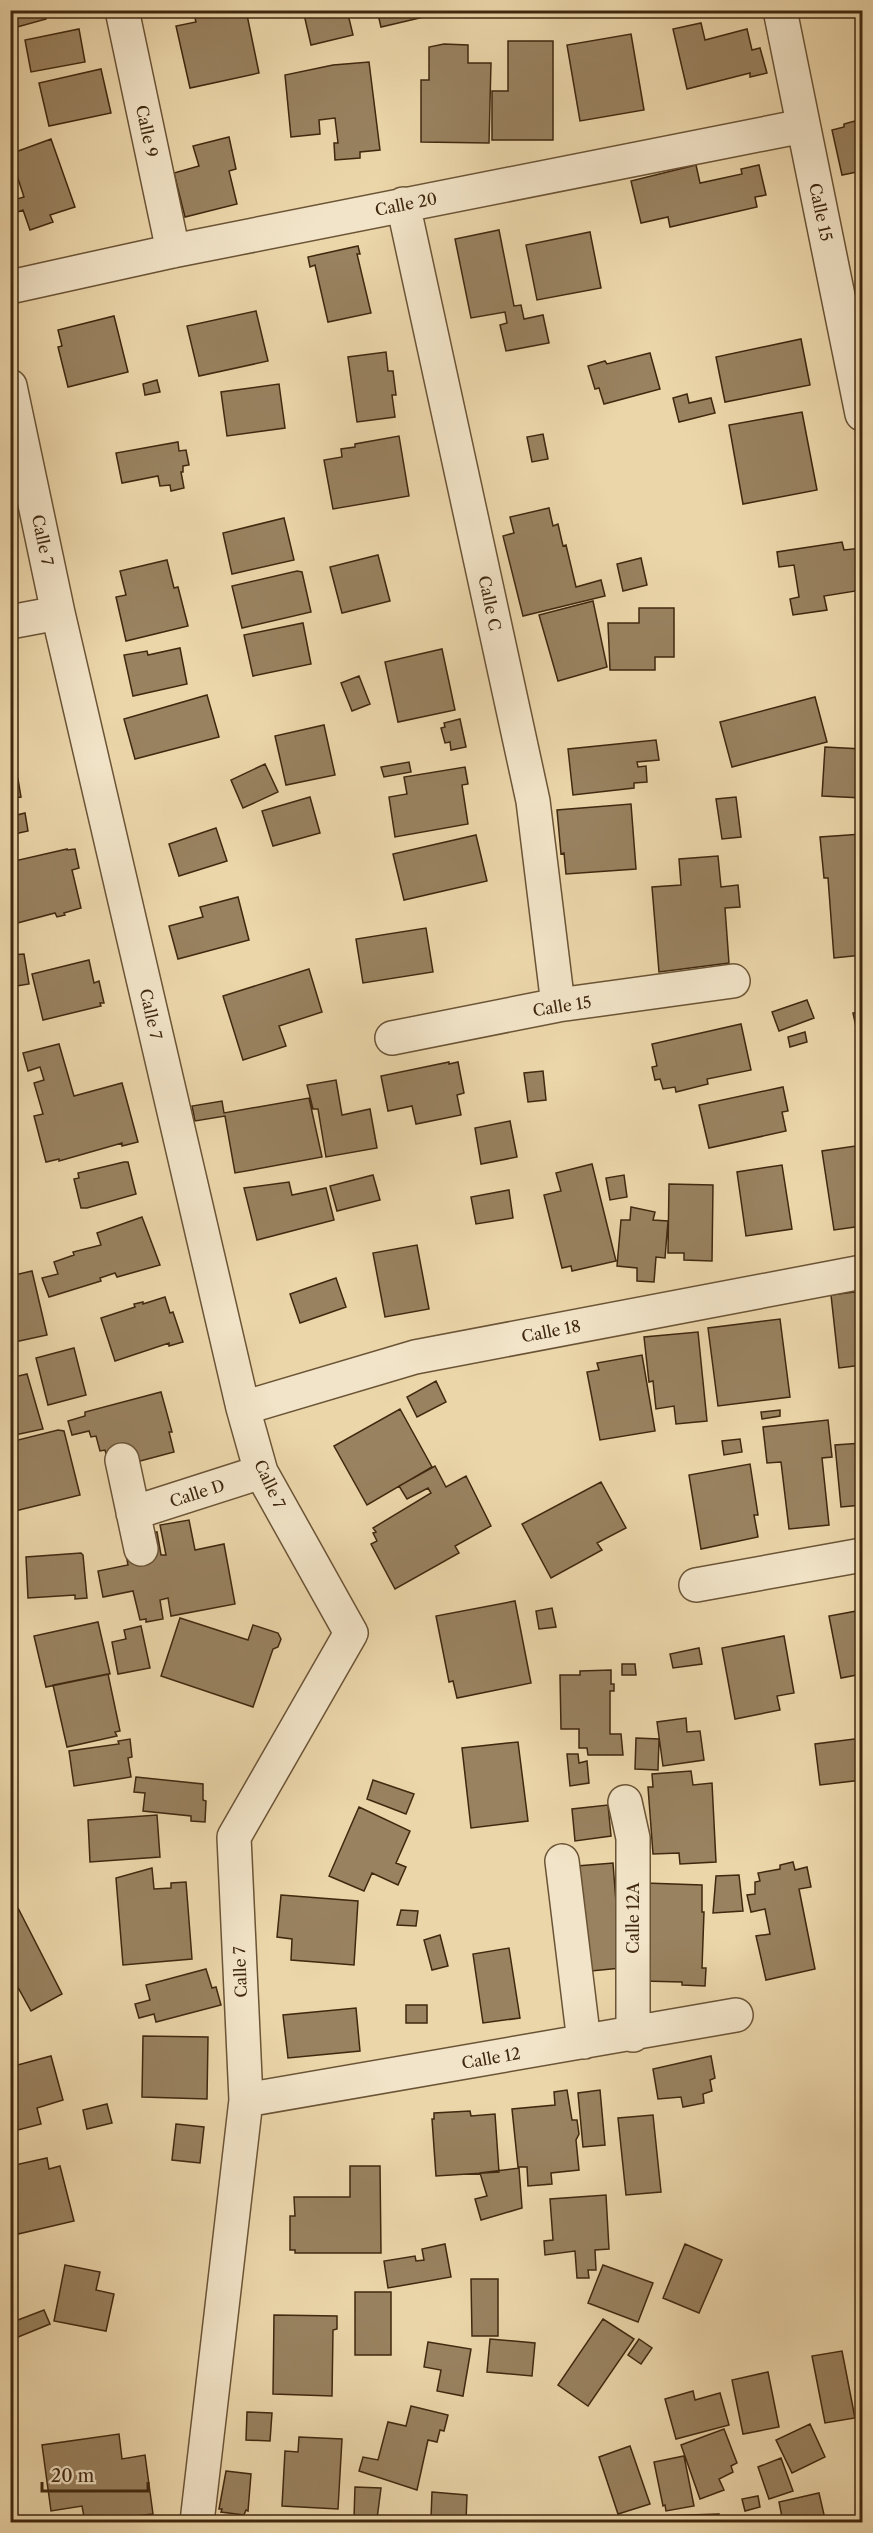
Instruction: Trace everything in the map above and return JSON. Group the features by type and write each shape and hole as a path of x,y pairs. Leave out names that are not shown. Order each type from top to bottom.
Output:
{"street":[{"name":"Calle 9","path":"122,10 172,251"},
{"name":"Calle 15","path":"780,10 862,414"},
{"name":"Calle 20","path":"10,287 403,204 803,126"},
{"name":"Calle C","path":"403,204 533,801 558,1005"},
{"name":"Calle 7","path":"10,386 58,613 243,1408 261,1472 351,1633 234,1837 246,2100 197,2523"},
{"path":"10,622 58,613"},
{"name":"Calle 15","path":"392,1038 558,1005 733,981"},
{"name":"Calle 18","path":"243,1408 415,1357 862,1272"},
{"path":"122,1460 141,1549"},
{"name":"Calle D","path":"133,1513 261,1472"},
{"path":"696,1585 862,1555"},
{"name":"Calle 12A","path":"625,1802 633,1838 633,2035"},
{"path":"562,1861 584,2042"},
{"name":"Calle 12","path":"246,2100 633,2035 736,2015"}],"building":[{"path":"10,10 43,10 46,19 10,29"},
{"path":"193,10 246,10 259,73 190,88 176,26 196,22"},
{"path":"303,10 347,10 353,35 311,45"},
{"path":"377,10 437,10 437,14 381,27"},
{"path":"701,23 705,40 747,29 752,50 760,48 767,73 750,77 750,73 687,89 673,29"},
{"path":"79,29 85,62 31,72 25,40"},
{"path":"631,34 644,110 580,121 567,45"},
{"path":"508,41 553,41 553,140 492,140 492,91 508,91"},
{"path":"444,44 468,45 468,63 491,63 489,143 421,142 421,80 429,80 429,47"},
{"path":"369,62 380,150 360,152 360,158 335,160 334,143 338,143 335,118 319,120 320,134 291,137 285,75 333,65"},
{"path":"101,69 111,113 49,126 39,83"},
{"path":"862,119 862,171 842,175 832,130"},
{"path":"229,137 236,169 229,171 237,204 185,217 174,173 199,166 193,146"},
{"path":"51,139 75,207 50,215 53,222 30,230 23,210 10,215 10,201 24,197 10,154"},
{"path":"696,165 700,183 742,174 741,169 759,165 766,195 755,197 757,207 670,227 668,217 641,223 631,181"},
{"path":"499,230 514,306 521,305 524,319 543,315 549,343 506,351 500,325 507,323 505,312 471,318 455,239"},
{"path":"590,232 601,288 537,300 526,245"},
{"path":"358,246 360,254 357,254 371,313 328,322 315,265 310,267 308,257"},
{"path":"256,311 268,361 199,376 187,326"},
{"path":"114,316 128,372 68,387 58,347 62,346 58,330"},
{"path":"801,339 810,385 725,402 716,357"},
{"path":"386,352 388,371 393,371 396,395 392,395 395,417 357,422 348,357"},
{"path":"650,353 660,389 604,404 599,388 595,389 588,366 605,361 607,364"},
{"path":"157,380 160,392 145,395 143,384"},
{"path":"279,384 285,428 227,436 221,392"},
{"path":"687,394 689,403 711,398 715,413 679,422 673,398"},
{"path":"802,412 817,490 743,504 729,425"},
{"path":"543,434 548,459 532,462 527,437"},
{"path":"399,436 409,496 333,509 324,460 342,457 341,449 355,447 355,444"},
{"path":"178,442 179,451 186,450 189,465 183,466 183,472 181,472 184,488 171,491 170,485 160,486 158,476 122,483 116,453"},
{"path":"549,508 553,526 558,524 563,546 566,545 576,587 601,580 605,596 523,616 503,536 514,533 510,517"},
{"path":"284,518 294,560 232,574 223,533"},
{"path":"842,542 844,550 862,548 862,569 859,570 862,590 824,596 827,610 793,615 790,599 799,597 794,565 779,567 777,552"},
{"path":"378,555 390,601 342,613 330,567"},
{"path":"641,558 647,585 623,591 617,564"},
{"path":"167,560 174,588 178,587 188,626 126,641 116,597 126,595 120,571"},
{"path":"297,571 302,572 311,612 242,628 232,586"},
{"path":"593,601 607,667 558,681 539,615"},
{"path":"639,608 674,608 674,657 655,657 655,670 610,670 608,623 639,623"},
{"path":"303,623 311,664 253,676 244,635"},
{"path":"180,648 187,684 133,696 124,655 147,651 148,655"},
{"path":"442,649 455,710 398,722 385,662"},
{"path":"359,676 370,704 352,711 341,683"},
{"path":"207,695 219,737 135,759 124,719"},
{"path":"815,697 827,742 732,767 720,722"},
{"path":"460,719 466,747 451,750 450,742 445,743 441,728 445,727 444,723"},
{"path":"324,725 335,775 286,785 275,736"},
{"path":"656,740 659,760 637,762 638,767 646,766 647,782 634,783 634,788 573,795 568,749"},
{"path":"825,747 862,749 862,798 822,796"},
{"path":"409,762 411,772 384,777 381,767"},
{"path":"265,764 278,792 243,808 231,780"},
{"path":"465,767 468,784 462,785 468,824 395,837 389,797 407,794 404,777"},
{"path":"18,779 21,797 14,798 17,815 25,813 28,831 10,835 10,780"},
{"path":"310,797 320,833 273,846 262,811"},
{"path":"736,797 741,837 722,839 716,799"},
{"path":"631,804 636,869 566,874 564,853 561,854 557,810"},
{"path":"216,828 227,861 179,876 169,844"},
{"path":"862,834 862,955 834,958 828,878 824,878 820,837"},
{"path":"476,835 487,881 404,900 393,854"},
{"path":"75,849 79,868 72,870 81,908 57,917 55,913 10,925 10,862"},
{"path":"718,856 721,887 738,885 740,907 725,908 729,963 659,972 652,887 681,885 679,859"},
{"path":"238,897 249,940 178,959 169,926 203,917 200,907"},
{"path":"426,928 433,972 363,983 356,939"},
{"path":"24,954 29,984 10,987 10,955"},
{"path":"89,960 94,983 99,981 104,1003 100,1003 101,1006 43,1020 32,974"},
{"path":"309,969 322,1012 279,1026 286,1046 243,1060 223,996"},
{"path":"807,1000 814,1018 779,1031 772,1012"},
{"path":"862,1011 862,1054 853,1013"},
{"path":"741,1024 751,1070 707,1079 708,1084 676,1092 675,1087 663,1089 660,1079 655,1080 652,1067 657,1066 652,1044"},
{"path":"805,1032 807,1042 790,1047 788,1037"},
{"path":"59,1044 74,1096 122,1083 138,1142 122,1146 122,1143 59,1161 59,1159 46,1162 34,1116 43,1114 34,1083 44,1080 40,1067 28,1071 23,1053"},
{"path":"449,1062 449,1064 458,1062 464,1093 457,1095 461,1115 416,1124 412,1106 388,1111 381,1076"},
{"path":"543,1071 546,1100 528,1102 524,1073"},
{"path":"336,1080 342,1115 370,1109 377,1148 326,1157 318,1109 313,1109 307,1085"},
{"path":"783,1087 788,1111 782,1112 786,1131 709,1148 699,1105"},
{"path":"309,1098 322,1157 235,1173 225,1116 195,1121 192,1106 222,1101 224,1113"},
{"path":"510,1121 517,1157 481,1164 475,1128"},
{"path":"862,1145 862,1175 859,1175 862,1188 862,1226 834,1230 822,1151"},
{"path":"128,1162 136,1194 81,1208 74,1179 79,1178 78,1173"},
{"path":"592,1164 616,1261 572,1271 571,1266 562,1268 544,1195 561,1191 556,1173"},
{"path":"782,1165 792,1229 746,1236 737,1172"},
{"path":"373,1175 380,1200 337,1211 330,1186"},
{"path":"624,1175 627,1197 610,1200 606,1178"},
{"path":"289,1182 292,1195 326,1188 334,1220 257,1240 244,1188"},
{"path":"669,1184 713,1185 712,1261 684,1260 684,1253 668,1253"},
{"path":"509,1190 513,1218 476,1224 471,1197"},
{"path":"631,1207 655,1212 653,1220 668,1221 665,1258 656,1257 654,1282 637,1281 637,1268 617,1266 621,1220 630,1220"},
{"path":"142,1217 160,1265 117,1277 115,1273 100,1278 101,1281 49,1297 42,1278 58,1274 54,1262 74,1255 73,1252 101,1245 97,1233"},
{"path":"417,1245 429,1309 385,1317 373,1253"},
{"path":"32,1271 47,1335 10,1343 10,1276"},
{"path":"336,1278 346,1307 300,1323 290,1294"},
{"path":"862,1291 862,1365 839,1368 831,1295"},
{"path":"165,1297 170,1313 173,1312 183,1342 169,1346 169,1343 115,1361 101,1318 135,1307 134,1304 143,1302 143,1304"},
{"path":"780,1319 790,1397 718,1406 708,1328"},
{"path":"698,1332 707,1421 676,1424 674,1406 656,1409 653,1381 649,1382 644,1337"},
{"path":"74,1348 86,1395 48,1405 36,1358"},
{"path":"642,1355 655,1431 600,1440 587,1372 599,1370 597,1363"},
{"path":"27,1374 43,1429 10,1436 10,1378"},
{"path":"436,1381 446,1402 417,1417 407,1397"},
{"path":"161,1392 172,1432 169,1432 174,1452 110,1469 105,1450 100,1451 96,1436 91,1437 89,1431 72,1435 68,1421 85,1416 85,1412"},
{"path":"400,1409 432,1467 367,1505 334,1446"},
{"path":"780,1410 780,1416 762,1419 761,1412"},
{"path":"828,1420 832,1457 822,1458 829,1525 789,1529 781,1462 767,1463 763,1427"},
{"path":"58,1430 64,1431 80,1495 11,1512 10,1442"},
{"path":"740,1439 742,1452 724,1455 722,1441"},
{"path":"862,1443 862,1505 841,1507 835,1445"},
{"path":"750,1464 758,1515 754,1515 758,1537 701,1549 689,1475"},
{"path":"435,1466 446,1487 466,1476 491,1526 455,1546 459,1553 395,1589 371,1544 377,1541 373,1528 431,1493 428,1488 407,1499 399,1486"},
{"path":"601,1482 626,1528 597,1543 602,1550 551,1578 522,1524"},
{"path":"189,1520 195,1550 224,1544 235,1604 171,1616 168,1598 160,1600 163,1619 146,1622 146,1619 140,1620 133,1591 103,1597 98,1571 128,1565 123,1539 157,1532 161,1555 166,1555 160,1525"},
{"path":"81,1553 87,1598 75,1599 75,1595 28,1598 26,1557"},
{"path":"515,1601 531,1683 457,1698 453,1681 449,1682 436,1616"},
{"path":"552,1608 556,1627 539,1629 536,1611"},
{"path":"862,1610 862,1674 841,1678 829,1616"},
{"path":"180,1618 248,1640 253,1625 278,1633 281,1639 278,1647 273,1649 253,1707 161,1676"},
{"path":"98,1622 110,1674 46,1687 34,1636"},
{"path":"141,1626 150,1668 118,1674 112,1642 126,1639 124,1630"},
{"path":"784,1636 794,1693 777,1696 780,1710 735,1719 722,1648"},
{"path":"699,1648 702,1664 673,1668 670,1654"},
{"path":"622,1664 635,1664 636,1675 622,1675"},
{"path":"611,1670 611,1684 614,1684 614,1691 610,1691 610,1734 621,1734 623,1755 588,1755 587,1748 579,1748 579,1729 561,1729 560,1675 580,1675 580,1671"},
{"path":"108,1674 120,1731 115,1732 117,1736 67,1747 53,1685"},
{"path":"686,1718 687,1732 700,1731 704,1760 663,1766 657,1722"},
{"path":"636,1738 659,1739 658,1770 635,1769"},
{"path":"862,1738 862,1780 820,1785 815,1744"},
{"path":"130,1739 132,1757 128,1758 131,1777 74,1786 69,1751 119,1744 118,1741"},
{"path":"518,1742 528,1821 471,1828 462,1748"},
{"path":"567,1754 578,1754 579,1763 587,1761 589,1783 570,1786"},
{"path":"691,1771 693,1785 712,1783 716,1862 680,1864 679,1853 653,1854 648,1787 653,1787 652,1774"},
{"path":"136,1777 203,1784 203,1800 206,1801 205,1822 191,1821 191,1816 143,1811 145,1793 134,1792"},
{"path":"373,1780 414,1794 406,1814 367,1799"},
{"path":"608,1805 611,1836 575,1841 572,1809"},
{"path":"359,1807 410,1831 396,1863 406,1867 398,1885 372,1873 364,1891 329,1876"},
{"path":"157,1815 160,1857 90,1862 88,1820"},
{"path":"793,1862 795,1870 807,1867 811,1887 799,1889 815,1969 766,1980 756,1936 770,1934 765,1909 751,1912 747,1895 755,1894 755,1882 760,1881 758,1873 780,1869 780,1865"},
{"path":"613,1863 621,1968 591,1971 588,1935 583,1936 577,1866"},
{"path":"152,1868 154,1889 171,1888 171,1883 186,1882 192,1959 123,1965 116,1878"},
{"path":"739,1875 743,1911 713,1913 716,1876"},
{"path":"645,1883 702,1885 702,1912 704,1912 702,1968 706,1968 705,1986 682,1985 682,1982 642,1981"},
{"path":"281,1895 358,1901 354,1965 291,1960 292,1939 277,1937"},
{"path":"18,1908 62,1994 31,2011 10,1973 10,1910"},
{"path":"401,1910 418,1911 416,1926 397,1925"},
{"path":"440,1935 448,1966 432,1970 424,1940"},
{"path":"509,1948 520,2018 483,2023 473,1954"},
{"path":"206,1969 212,1988 216,1987 221,2005 156,2022 154,2014 139,2018 135,2004 150,2000 146,1985"},
{"path":"406,2005 427,2005 427,2023 406,2023"},
{"path":"356,2008 360,2051 288,2058 283,2015"},
{"path":"143,2036 208,2037 207,2099 142,2097"},
{"path":"51,2056 63,2100 37,2108 41,2124 10,2132 10,2067"},
{"path":"711,2056 715,2078 710,2080 712,2091 703,2094 704,2103 683,2107 681,2097 658,2099 653,2069"},
{"path":"567,2090 572,2120 577,2120 579,2170 551,2173 552,2184 528,2186 527,2167 518,2167 512,2109 555,2105 554,2092"},
{"path":"600,2090 605,2145 583,2147 578,2093"},
{"path":"107,2104 112,2123 87,2129 83,2110"},
{"path":"470,2111 471,2116 495,2114 499,2172 436,2176 432,2119 434,2119 434,2113"},
{"path":"653,2115 661,2192 626,2195 618,2118"},
{"path":"176,2124 204,2127 200,2163 172,2160"},
{"path":"47,2158 49,2169 60,2166 74,2221 18,2234 10,2203 10,2166"},
{"path":"350,2166 380,2166 381,2253 295,2253 295,2250 290,2250 290,2216 295,2216 294,2197 350,2197"},
{"path":"519,2168 522,2208 481,2220 475,2199 487,2196 480,2173"},
{"path":"606,2195 609,2249 595,2250 596,2270 588,2270 589,2278 577,2278 575,2251 545,2255 544,2241 553,2240 550,2199"},
{"path":"445,2244 451,2277 388,2288 384,2261 415,2256 416,2261 424,2260 422,2249"},
{"path":"685,2244 722,2260 699,2313 663,2298"},
{"path":"65,2265 100,2272 96,2290 114,2294 106,2331 54,2321"},
{"path":"603,2265 653,2283 638,2322 588,2303"},
{"path":"471,2279 498,2279 498,2336 472,2336"},
{"path":"355,2292 391,2292 391,2355 355,2355"},
{"path":"44,2310 50,2324 11,2340 10,2323"},
{"path":"274,2315 337,2316 337,2329 333,2330 332,2396 273,2394"},
{"path":"603,2319 634,2339 588,2406 558,2385"},
{"path":"490,2339 535,2343 532,2376 487,2372"},
{"path":"639,2339 652,2348 641,2364 628,2355"},
{"path":"428,2342 471,2349 463,2396 437,2391 441,2370 424,2367"},
{"path":"842,2351 855,2418 825,2423 812,2356"},
{"path":"768,2372 779,2427 743,2434 732,2380"},
{"path":"693,2391 695,2400 720,2393 729,2425 676,2439 665,2399"},
{"path":"411,2406 448,2415 444,2431 440,2430 437,2442 428,2440 417,2490 359,2471 363,2457 378,2460 388,2422 406,2426"},
{"path":"247,2412 272,2413 270,2441 246,2440"},
{"path":"810,2424 825,2457 792,2473 776,2440"},
{"path":"724,2429 737,2463 731,2466 733,2472 719,2479 724,2490 700,2499 681,2445"},
{"path":"119,2434 122,2459 145,2455 153,2514 85,2522 82,2506 51,2511 42,2445"},
{"path":"299,2437 342,2439 338,2509 282,2506 285,2451 298,2452"},
{"path":"630,2446 650,2504 618,2514 599,2457"},
{"path":"684,2456 694,2506 666,2511 654,2462"},
{"path":"781,2458 793,2491 769,2499 758,2467"},
{"path":"226,2471 251,2474 248,2511 246,2510 244,2515 221,2512 222,2509 219,2509"},
{"path":"355,2487 381,2488 377,2519 405,2522 348,2522 348,2518 354,2518"},
{"path":"432,2492 467,2495 466,2521 479,2522 419,2522 420,2518 431,2518"},
{"path":"819,2493 825,2519 809,2522 783,2522 779,2502"},
{"path":"758,2496 760,2507 745,2511 742,2499"},
{"path":"719,2514 719,2522 658,2522 658,2516"},
{"path":"296,2518 348,2520 348,2522 296,2522"}]}
